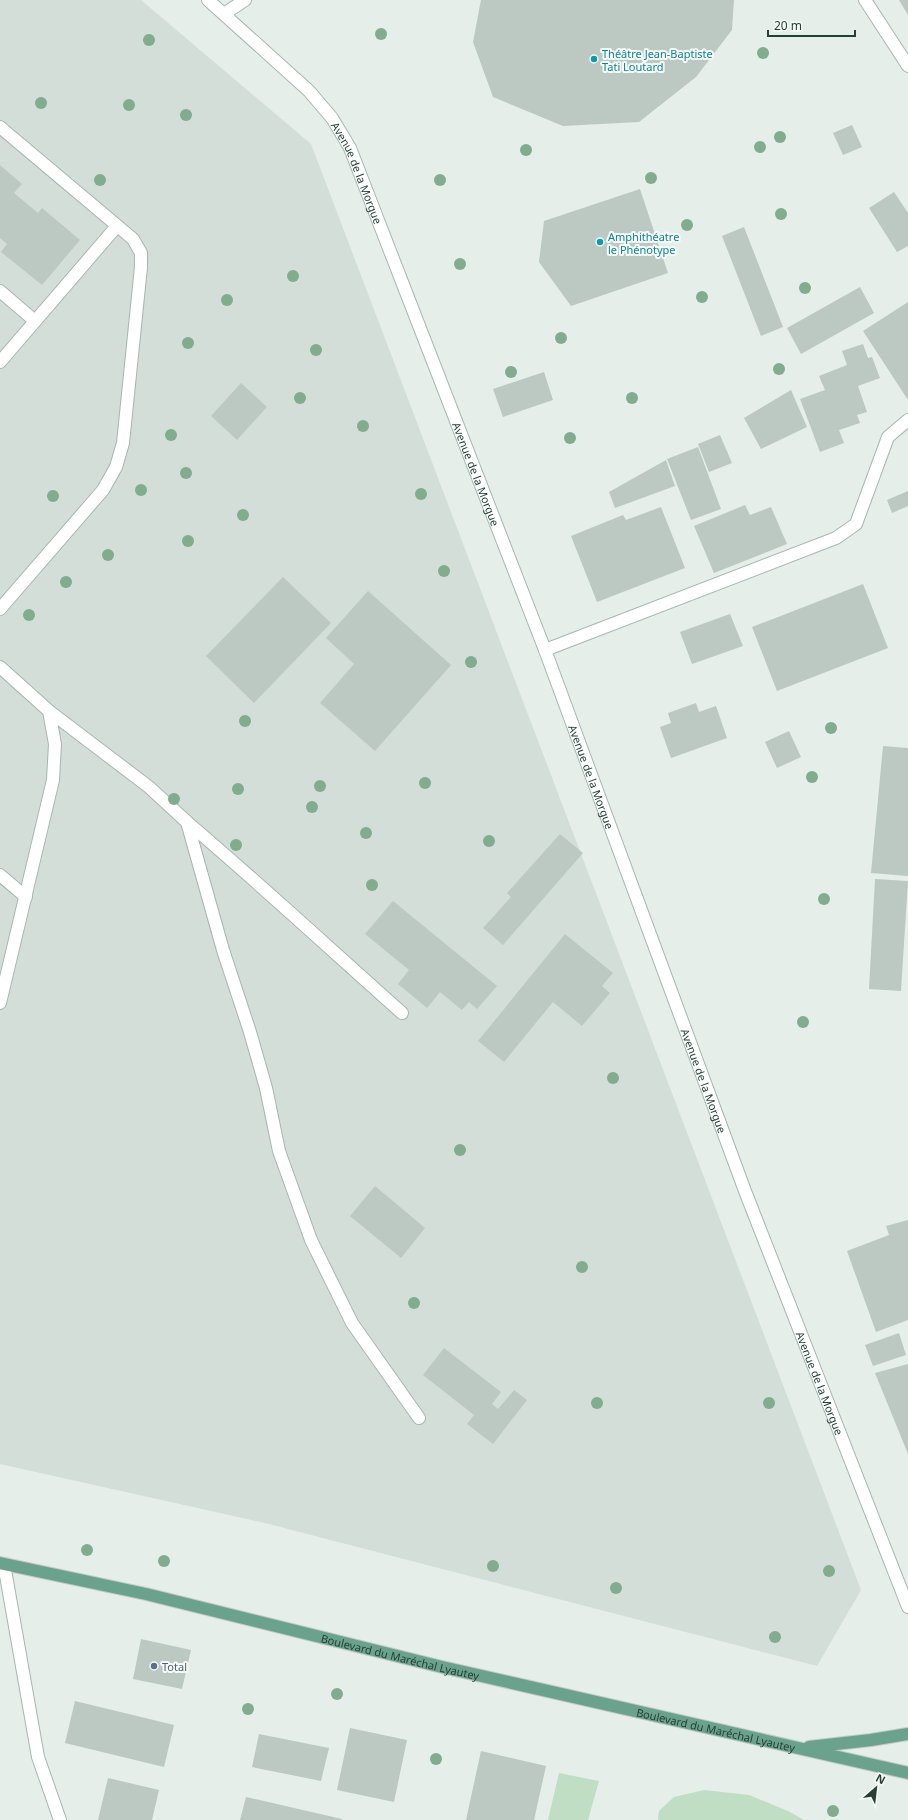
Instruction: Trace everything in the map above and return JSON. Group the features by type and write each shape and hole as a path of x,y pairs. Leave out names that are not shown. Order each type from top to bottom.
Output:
{"main road":[{"name":"Boulevard du Maréchal Lyautey","path":"2,1563 146,1594 442,1667 908,1774"},
{"name":"Boulevard du Maréchal Lyautey","path":"800,1748 908,1734"}],"street":[{"name":"Avenue de la Morgue","path":"208,0 309,91 332,118 350,148 545,650 745,1191 907,1603"},
{"path":"224,14 245,0"},
{"path":"865,0 908,66"},
{"path":"0,127 133,239 141,253 141,267 123,443 116,467 103,490 0,609"},
{"path":"0,362 117,226"},
{"path":"0,291 35,321"},
{"path":"545,650 836,538 856,524 888,437 908,420"},
{"path":"0,667 49,711 143,782 254,879 402,1013"},
{"path":"0,1003 53,780 55,744 49,711"},
{"path":"187,822 223,950 250,1032 266,1088 279,1151 311,1240 352,1323 418,1418"},
{"path":"0,875 26,897"},
{"path":"2,1563 38,1757 60,1820"}],"shaded area":[{"path":"0,0 141,0 311,144 861,1590 817,1666 265,1523 0,1464"}],"green space":[{"path":"559,1773 599,1781 588,1820 548,1820"},
{"path":"704,1790 749,1795 788,1811 804,1820 658,1820 659,1811 674,1797"}],"building":[{"name":"Théâtre Jean-Baptiste Tati Loutard","path":"481,0 734,0 732,30 696,77 639,122 563,126 493,97 473,42"},
{"path":"899,0 908,0 908,15"},
{"path":"852,125 862,147 843,155 833,133"},
{"path":"0,165 22,184 14,193 38,213 42,208 80,240 42,285 1,252 7,244 0,238"},
{"name":"Amphithéatre le Phénotype","path":"640,189 668,273 571,306 539,262 544,221"},
{"path":"894,192 908,213 908,246 897,252 869,208"},
{"path":"744,227 783,327 761,336 722,236"},
{"path":"860,287 874,313 801,354 787,328"},
{"path":"908,302 908,400 863,331"},
{"path":"863,344 868,358 872,357 880,378 858,386 867,412 857,415 860,423 839,430 844,443 820,452 800,399 825,390 819,376 847,365 842,351"},
{"path":"544,372 553,400 503,417 493,389"},
{"path":"241,383 267,407 237,440 211,416"},
{"path":"791,390 807,427 761,449 744,418"},
{"path":"720,435 732,463 709,472 698,444"},
{"path":"698,447 721,509 691,520 667,459"},
{"path":"666,460 675,486 615,508 609,492"},
{"path":"908,491 908,506 892,513 887,500"},
{"path":"745,505 750,515 771,507 787,544 714,573 694,526"},
{"path":"661,507 685,568 597,602 571,536 623,515 626,520"},
{"path":"283,577 331,623 254,703 206,656"},
{"path":"863,584 888,648 777,691 752,627"},
{"path":"368,591 451,665 375,751 320,703 354,664 326,638"},
{"path":"730,614 743,646 692,664 680,632"},
{"path":"696,703 699,712 716,706 727,738 671,758 660,727 671,723 668,713"},
{"path":"789,731 801,757 777,768 765,742"},
{"path":"883,746 908,748 908,876 871,873"},
{"path":"560,834 583,853 503,945 483,928 511,897 507,893"},
{"path":"875,879 908,881 901,991 869,989"},
{"path":"393,901 497,986 477,1009 469,1002 462,1010 440,992 427,1008 398,984 409,970 365,934"},
{"path":"565,934 613,973 602,986 610,993 582,1026 553,1002 504,1062 478,1041"},
{"path":"375,1186 425,1228 401,1258 350,1216"},
{"path":"908,1220 908,1320 876,1332 847,1251 889,1235 886,1226"},
{"path":"899,1333 906,1355 873,1366 865,1345"},
{"path":"444,1348 501,1392 492,1404 498,1409 514,1390 527,1400 493,1444 467,1424 474,1415 423,1375"},
{"path":"908,1364 908,1454 875,1373"},
{"path":"141,1639 191,1650 182,1689 133,1679"},
{"path":"75,1701 174,1725 164,1767 65,1743"},
{"path":"350,1728 407,1740 394,1802 337,1790"},
{"path":"259,1734 329,1748 321,1781 252,1767"},
{"path":"481,1751 546,1766 534,1820 466,1820"},
{"path":"108,1778 159,1790 152,1820 98,1820"},
{"path":"246,1797 342,1819 342,1820 240,1820"}],"place":[{"name":"Théâtre Jean-Baptiste Tati Loutard","path":"594,59"},
{"name":"Amphithéatre le Phénotype","path":"600,242"},
{"name":"Total","path":"154,1666"}]}
